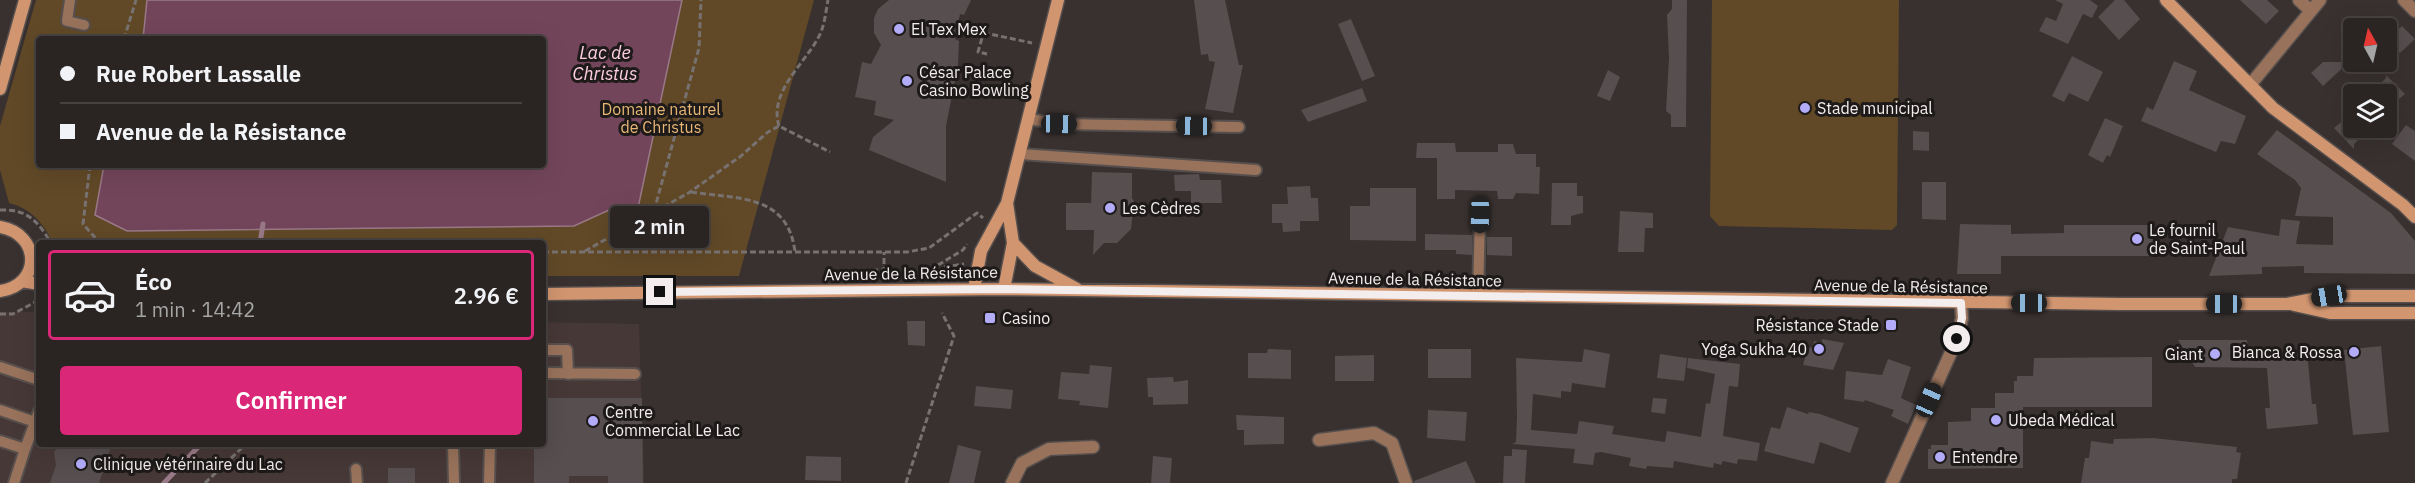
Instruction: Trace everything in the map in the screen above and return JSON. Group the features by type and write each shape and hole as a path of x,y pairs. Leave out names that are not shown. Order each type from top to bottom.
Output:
{"main road":[{"path":"0,89 26,0"},
{"path":"974,289 981,251 1007,203 1058,0"},
{"path":"2166,0 2273,108 2395,199 2415,217"},
{"path":"1004,289 1013,243 1007,203"},
{"path":"0,227 18,233 35,258 22,281 16,286 0,291"},
{"path":"1013,243 1035,266 1078,290"},
{"path":"22,281 36,283"},
{"name":"Avenue de la Résistance","path":"546,294 1004,289 1961,303 2287,304 2329,296 2415,296"},
{"name":"Avenue de la Résistance","path":"2287,304 2330,313 2415,314"}],"street":[{"path":"2300,0 2311,11"},
{"path":"2250,85 2320,0"},
{"path":"2404,0 2415,11"},
{"path":"1892,483 1957,339 1962,318 1961,303"},
{"path":"1319,440 1374,433 1392,443 1406,483"},
{"path":"1012,483 1022,463 1049,449 1093,447"}],"lane":[{"path":"70,0 67,21 84,25"},
{"path":"1029,119 1059,124 1239,127"},
{"path":"1020,154 1256,170"},
{"path":"1478,296 1480,215"},
{"path":"546,350 567,350 568,374"},
{"path":"0,366 36,379"},
{"path":"546,373 635,374"},
{"path":"0,410 35,422 15,483"},
{"path":"0,441 25,449"},
{"path":"453,447 454,483"},
{"path":"489,483 490,447"},
{"path":"357,469 357,483"}],"path":[{"path":"125,36 136,0"},
{"path":"654,212 699,48 701,0"},
{"path":"828,0 821,32 801,60 779,104 776,116 779,126 830,153"},
{"path":"957,27 1037,44"},
{"path":"977,31 981,38 978,52 987,54"},
{"path":"583,252 690,192 779,126"},
{"path":"90,168 82,224 97,240"},
{"path":"690,192 757,202 771,208 789,226 795,252"},
{"path":"0,210 16,209 40,224 49,240"},
{"path":"546,252 908,252 929,248 977,213 984,219 978,226"},
{"path":"938,265 963,250 968,242"},
{"path":"872,270 884,270 884,252"},
{"path":"0,314 13,314 36,302"},
{"path":"906,483 954,336 942,313"},
{"path":"205,483 243,447"}],"shaded area":[{"path":"0,312 36,312 36,447 546,447 546,322 639,324 644,483 0,483"}],"green space":[{"name":"Domaine naturel de Christus","path":"36,0 814,0 739,276 546,276 546,240 51,240 36,218 24,209 9,203 0,170 0,126"},
{"name":"Stade municipal","path":"1712,0 1899,0 1897,225 1892,230 1719,226 1710,216"}],"water":[{"name":"Lac de Christus","path":"147,0 682,0 638,208 609,210 574,226 127,231 95,215 103,168 546,168 546,36 143,36"}],"building":[{"name":"César Palace Casino Bowling","path":"889,0 971,0 964,15 960,14 955,39 959,41 958,65 946,126 946,182 869,150 873,137 894,120 874,115 876,101 855,97 862,62 871,64 881,45 874,33 874,18 878,9"},
{"path":"1194,0 1225,0 1239,65 1243,65 1233,113 1205,109 1215,62 1209,61 1208,54 1201,55"},
{"path":"1672,0 1687,0 1686,127 1671,127 1671,115 1666,111 1669,58 1667,15 1672,9"},
{"path":"2055,0 2090,0 2098,6 2092,18 2083,14 2068,44 2039,31 2046,17 2056,21 2063,4"},
{"path":"2115,0 2124,0 2140,19 2119,40 2098,17"},
{"path":"2240,0 2267,0 2279,11 2266,24"},
{"path":"1351,19 1375,76 1362,81 1338,24"},
{"path":"2402,26 2415,39 2400,53 2397,50 2397,31"},
{"path":"2072,56 2103,72 2088,102 2069,93 2064,102 2052,96"},
{"path":"2174,61 2197,71 2189,90 2246,116 2235,144 2221,141 2216,152 2141,121 2147,107 2153,110"},
{"path":"2323,62 2343,62 2343,68 2323,86 2311,73"},
{"path":"1608,70 1620,77 1610,101 1597,96"},
{"path":"2386,75 2395,84 2380,84"},
{"path":"2397,86 2405,94 2397,101"},
{"path":"1362,88 1367,101 1308,122 1301,110"},
{"path":"2105,118 2123,126 2110,157 2107,155 2103,163 2088,155"},
{"path":"2343,121 2343,137 2334,128"},
{"path":"2406,125 2415,131 2415,161 2392,144"},
{"path":"2277,130 2391,213 2415,241 2415,274 2304,273 2304,266 2262,267 2262,274 2209,276 2228,227 2279,236 2281,219 2300,221 2296,244 2333,245 2333,217 2295,216 2301,188 2295,180 2257,154"},
{"path":"1913,131 1929,132 1929,151 1913,150"},
{"path":"2344,138 2360,138 2354,144 2354,149"},
{"path":"1417,143 1455,143 1456,152 1498,152 1498,144 1513,144 1516,154 1536,154 1536,167 1540,167 1539,194 1516,193 1513,199 1498,199 1497,191 1455,190 1455,199 1437,199 1437,158 1416,158"},
{"name":"Les Cèdres","path":"1092,172 1132,173 1134,201 1131,229 1117,243 1104,243 1093,255 1094,230 1066,230 1066,203 1091,203"},
{"path":"1199,174 1200,180 1221,180 1222,203 1191,203 1191,191 1175,191 1174,175"},
{"path":"1922,182 1946,182 1946,220 1922,219"},
{"path":"1552,183 1577,183 1577,196 1583,196 1583,213 1571,216 1571,225 1551,225"},
{"path":"1310,186 1311,198 1318,198 1319,221 1300,221 1300,231 1283,232 1282,223 1272,223 1272,204 1288,204 1287,187"},
{"path":"1370,188 1416,188 1416,241 1350,240 1350,206 1370,206"},
{"path":"1620,211 1653,213 1653,228 1645,228 1644,252 1618,252"},
{"path":"1960,224 2011,225 2011,234 2064,233 2064,225 2153,225 2153,256 2001,256 2001,274 1957,274"},
{"path":"1425,234 1472,235 1472,255 1456,254 1456,250 1425,250"},
{"path":"1487,237 1512,237 1512,256 1487,255"},
{"path":"907,321 925,321 925,346 908,345"},
{"path":"1822,339 1844,343 1833,370 1803,365 1808,347 1813,348 1814,341 1822,343"},
{"path":"2178,340 2247,340 2248,356 2307,352 2312,404 2316,404 2318,424 2267,429 2265,408 2270,408 2267,368 2195,367"},
{"path":"2381,346 2389,432 2353,435 2344,350"},
{"path":"1268,349 1291,350 1291,379 1248,378 1248,353 1267,353"},
{"path":"1428,349 1471,349 1471,378 1428,378"},
{"path":"1584,349 1610,354 1605,388 1572,383 1571,392 1561,391 1561,398 1533,394 1531,430 1577,434 1579,421 1614,426 1612,434 1665,442 1667,431 1701,437 1706,403 1710,404 1715,374 1687,368 1688,358 1740,364 1738,387 1729,386 1723,436 1760,443 1757,461 1738,459 1737,464 1723,461 1721,465 1714,463 1713,468 1674,461 1673,468 1647,466 1646,469 1629,466 1631,458 1601,452 1595,453 1593,465 1573,463 1575,449 1512,444 1516,442 1516,358 1582,362"},
{"path":"1660,354 1687,358 1684,381 1657,378"},
{"path":"1374,355 1374,381 1335,381 1335,356"},
{"path":"2152,357 2152,407 2023,407 2023,468 1928,469 1928,449 1931,449 1931,445 1948,445 1948,422 1971,421 1971,408 1995,408 1995,393 2014,393 2014,381 2017,381 2017,376 2033,376 2034,358"},
{"path":"1888,359 1911,367 1901,398 1916,405 1908,424 1891,416 1894,410 1865,400 1864,402 1844,399 1846,371 1882,375"},
{"path":"1090,365 1112,367 1108,408 1079,405 1080,401 1058,399 1061,372 1089,374"},
{"path":"1173,377 1174,382 1188,380 1188,404 1153,405 1153,397 1148,397 1147,378"},
{"path":"976,386 1013,390 1011,409 974,406"},
{"name":"Centre Commercial Le Lac","path":"546,398 642,398 643,483 608,483 608,476 569,476 569,483 534,483 534,447 546,447"},
{"path":"1653,398 1667,399 1665,414 1651,412"},
{"path":"1787,407 1808,414 1809,412 1820,414 1859,428 1850,453 1820,442 1814,464 1764,451 1771,427 1780,429"},
{"path":"1428,410 1467,412 1465,441 1427,438"},
{"path":"1236,415 1284,417 1284,444 1244,445 1244,430 1237,430"},
{"path":"2153,438 2237,447 2236,452 2241,453 2237,479 2232,479 2232,483 2081,483 2085,458 2089,458 2091,441 2113,444 2114,439"},
{"path":"958,445 981,451 974,483 949,483"},
{"name":"Clinique vétérinaire du Lac","path":"58,447 111,447 99,483 50,483 56,465 54,452"},
{"path":"1512,449 1527,450 1525,483 1503,483 1504,456 1512,456"},
{"path":"806,456 841,457 841,481 805,480"},
{"path":"1153,456 1172,458 1170,483 1151,483"},
{"path":"1466,461 1476,483 1414,483 1414,481"},
{"path":"388,468 415,468 415,483 388,483"}],"waterway":[{"path":"260,240 263,224"},
{"path":"164,483 198,447"}],"place":[{"name":"El Tex Mex","path":"899,29"},
{"name":"César Palace Casino Bowling","path":"907,81"},
{"name":"Stade municipal","path":"1805,108"},
{"name":"Les Cèdres","path":"1110,208"},
{"name":"Le fournil de Saint-Paul","path":"2137,239"},
{"name":"Casino","path":"990,318"},
{"name":"Résistance Stade","path":"1891,325"},
{"name":"Yoga Sukha 40","path":"1819,349"},
{"name":"Bianca & Rossa","path":"2354,352"},
{"name":"Giant","path":"2215,354"},
{"name":"Ubeda Médical","path":"1996,420"},
{"name":"Centre Commercial Le Lac","path":"593,421"},
{"name":"Entendre","path":"1940,457"},
{"name":"Clinique vétérinaire du Lac","path":"81,464"}],"route":[{"path":"660,292 1004,289 1961,303 1962,318 1957,339"}]}
